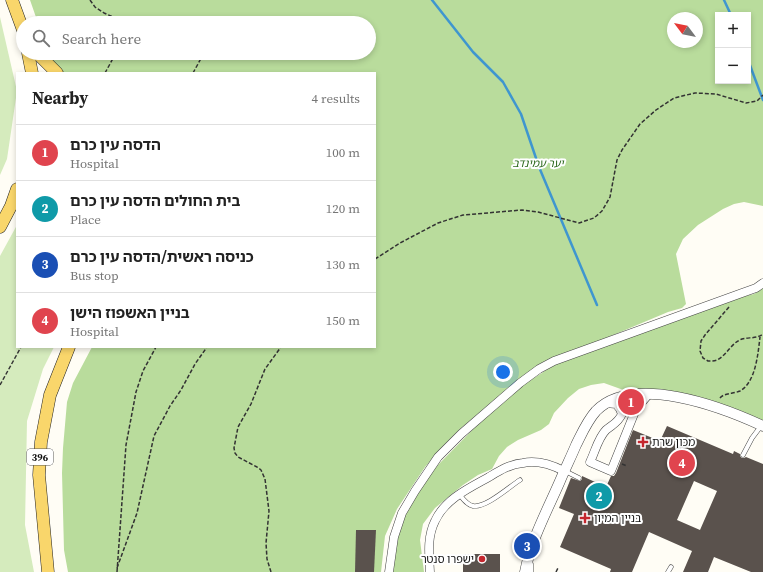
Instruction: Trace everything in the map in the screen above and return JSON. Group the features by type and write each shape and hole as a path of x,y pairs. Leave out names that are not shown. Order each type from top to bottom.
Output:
{"main road":[{"path":"12,0 18,16"},
{"path":"29,60 32,72"},
{"path":"44,60 56,72"},
{"path":"0,227 11,206 16,192"},
{"name":"396","path":"48,572 40,475 41,442 50,395 69,348"}],"street":[{"path":"389,572 394,537 402,513 438,457 520,383 539,369 554,361 756,288 763,283"},
{"path":"606,403 612,403 618,406 622,414 616,423 606,430 590,462 611,471 636,409 649,394"},
{"path":"530,572 528,556 564,471 586,424 597,410 606,403 627,395 666,395 692,400 716,407 763,425"},
{"path":"430,572 429,545 432,528 440,512 459,494 498,472 523,462 547,464 564,471"}],"lane":[{"path":"743,455 752,438 763,425"},
{"path":"564,471 579,478"},
{"path":"459,494 466,503 472,506 480,506 487,504 520,480"},
{"path":"668,572 671,567"}],"path":[{"path":"90,0 95,7 111,16"},
{"path":"106,72 112,60"},
{"path":"194,72 200,60"},
{"path":"376,258 400,243 438,223 464,216 522,210 538,212 579,223 594,218 602,211 610,197 617,160 622,150 640,124 656,110 674,98 695,93 716,94 746,103 757,101 763,95"},
{"path":"742,293 705,335 701,341 700,351 703,358 708,361 717,360 741,339 760,337"},
{"path":"716,407 718,400 722,396 740,391 747,385 756,363 760,337 763,334"},
{"path":"0,385 20,348"},
{"path":"117,572 126,445 136,392 142,371 155,348"},
{"path":"117,568 137,513 154,436 170,406 182,390 195,364 206,348"},
{"path":"271,572 267,559 266,543 269,511 265,480 261,470 238,457 234,453 234,448 238,427 251,404 265,369 280,348"},
{"path":"556,572 558,568"}],"green space":[{"name":"יער עמינדב","path":"30,0 763,0 763,206 744,202 734,204 723,209 698,225 683,239 676,254 686,304 682,308 668,312 592,344 520,379 460,429 425,467 397,509 385,536 381,572 68,572 64,550 62,473 67,402 73,383 91,348 376,348 376,72 62,72 44,60 376,60 376,16 36,16"},
{"path":"0,17 16,87 16,98 7,159 0,175"},
{"path":"16,227 16,348 54,348 43,369 27,421 25,525 34,572 0,572 0,256"},
{"path":"763,288 763,421 711,401 677,392 654,389 629,392 604,383 579,389 554,413 549,424 541,430 518,440 507,447 499,456 492,469 478,475 463,485 435,508 423,524 420,540 424,572 392,572 394,549 406,511 417,493 437,466 487,415 501,405 521,386 556,362 733,299 754,294"}],"building":[{"path":"667,426 733,454 734,451 740,454 742,458 746,457 763,464 763,572 751,572 714,557 708,572 683,572 692,551 649,532 632,572 610,572 611,569 560,547 574,514 559,508 571,478 580,481 582,476 606,487 611,476 614,476 616,473 633,430 660,441","holes":["694,481 717,491 700,530 677,520"]},
{"path":"356,530 376,530 374,572 355,572"},
{"name":"ישפרו סנטר","path":"463,554 500,554 500,572 463,572"}],"waterway":[{"path":"432,0 473,52 503,82 521,114 539,167 597,305"},
{"path":"724,0 730,12"},
{"path":"751,68 763,100"}],"place":[{"name":"הדסה עין כרם","path":"631,402"},
{"name":"מכון שרת","path":"643,442"},
{"name":"בניין האשפוז הישן","path":"682,463"},
{"name":"בית החולים הדסה עין כרם","path":"599,496"},
{"name":"בניין המיון","path":"585,518"},
{"name":"כניסה ראשית/הדסה עין כרם","path":"527,546"},
{"name":"ישפרו סנטר","path":"482,559"}]}
